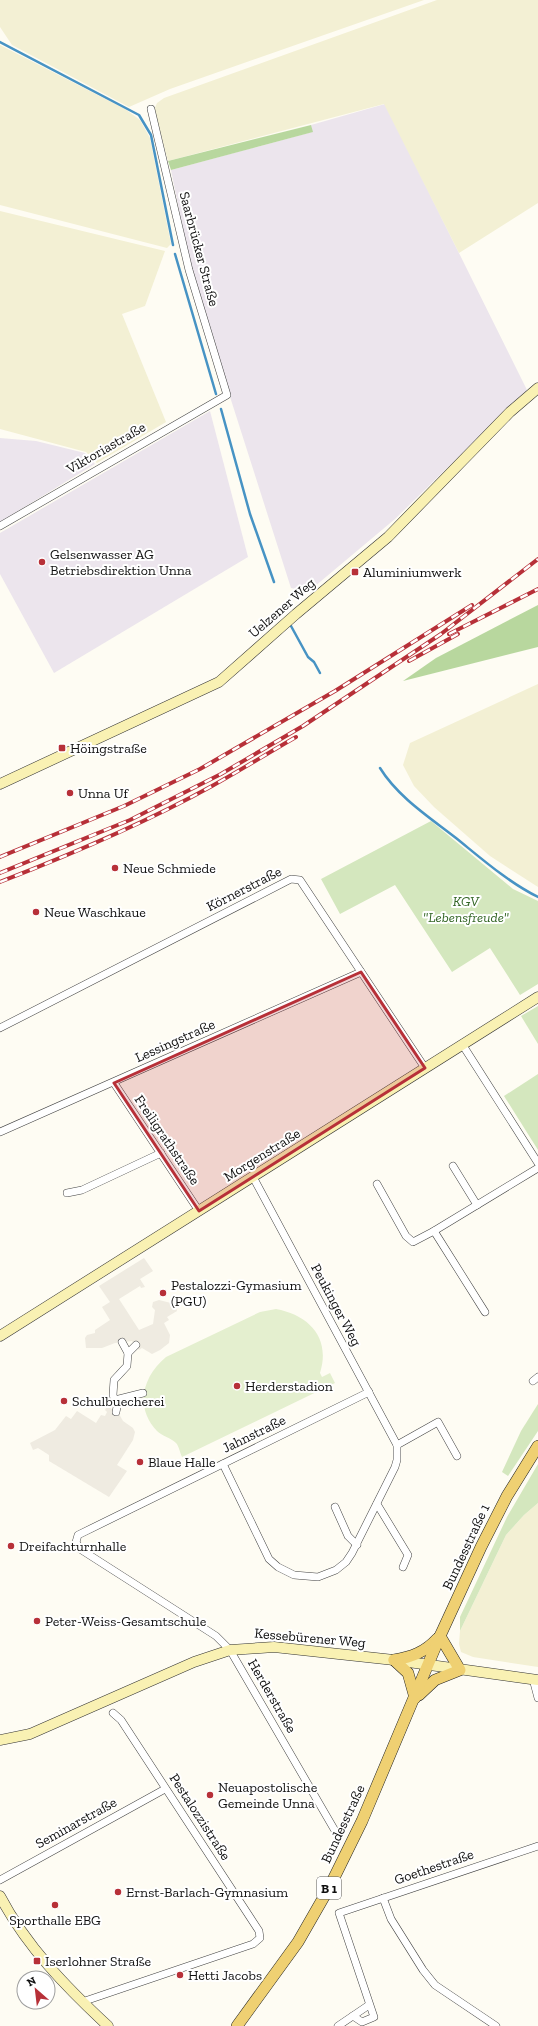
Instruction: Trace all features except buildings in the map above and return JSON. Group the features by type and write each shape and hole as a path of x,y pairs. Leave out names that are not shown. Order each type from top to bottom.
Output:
{"main road":[{"name":"Uelzener Weg","path":"0,784 219,682 296,614 394,532 510,412 538,388"},
{"name":"Morgenstraße","path":"0,1336 538,997"},
{"name":"Bundesstraße 1","path":"430,1664 440,1636 481,1547 507,1496 538,1446"},
{"path":"440,1636 460,1670 435,1680 415,1698 408,1673 394,1660 410,1657 422,1652 440,1636"},
{"name":"Kessebürener Weg","path":"0,1740 30,1734 194,1662 230,1650 274,1647 430,1664 460,1670 536,1680"},
{"name":"Bundesstraße","path":"237,2026 298,1942 329,1888 362,1821 430,1664"},
{"path":"0,1896 8,1912 34,1948 82,2002 108,2026"}],"street":[{"name":"Saarbrücker Straße","path":"151,109 189,270 227,395"},
{"name":"Viktoriastraße","path":"0,526 79,479 227,395"},
{"name":"Körnerstraße","path":"0,1028 291,879 300,880 425,1068"},
{"name":"Lessingstraße","path":"0,1132 114,1083 360,972"},
{"path":"462,1044 538,1163"},
{"name":"Freiligrathstraße","path":"114,1083 199,1211"},
{"path":"67,1193 82,1190 161,1153"},
{"path":"453,1166 477,1205"},
{"path":"377,1184 409,1240 417,1240 538,1168"},
{"name":"Peukinger Weg","path":"253,1177 397,1445"},
{"path":"434,1231 485,1312"},
{"path":"122,1342 128,1354"},
{"path":"116,1412 117,1407 113,1395 114,1380 126,1366 128,1354 136,1345"},
{"name":"Jahnstraße","path":"80,1549 76,1542 78,1536 368,1392"},
{"path":"115,1400 143,1393"},
{"path":"223,1464 265,1553 283,1570 299,1577 324,1575 346,1562 357,1545 395,1467 397,1460 397,1445 438,1422 457,1456"},
{"path":"377,1504 408,1555 403,1566"},
{"path":"335,1507 348,1536 357,1545"},
{"name":"Herderstraße","path":"80,1549 216,1636 230,1650 334,1829"},
{"path":"536,1680 538,1698"},
{"name":"Pestalozzistraße","path":"82,2002 253,1944 260,1938 259,1931 121,1720 113,1713"},
{"name":"Seminarstraße","path":"0,1880 165,1789"},
{"name":"Goethestraße","path":"369,2005 339,1913 538,1846"},
{"path":"383,1898 394,1925 423,1970 435,1985 496,2026"},
{"path":"338,2026 369,2005 374,2017 362,2022 353,2016"}],"highlighted area":[{"path":"361,972 425,1068 199,1211 114,1083"}],"shaded area":[{"path":"0,0 424,0 170,89 129,107 12,45 0,27"},
{"path":"437,0 538,0 538,203 459,253 384,104 168,161 154,110 157,103 164,98"},
{"path":"0,45 125,109 140,120 150,138 171,244 167,248 0,205"},
{"path":"385,104 527,390 395,519 308,592 291,588 224,378 187,250 171,170 312,132 311,125"},
{"path":"0,211 165,251 145,306 122,314 166,422 97,463 86,452 0,429"},
{"path":"210,411 248,557 54,673 0,574 0,533"},
{"path":"0,438 36,441 85,453 95,464 0,522"},
{"path":"538,684 538,887 490,856 434,807 414,786 403,765 410,743"},
{"path":"144,1258 153,1271 140,1279 145,1287 141,1288 140,1286 119,1299 139,1330 153,1324 155,1310 152,1307 153,1302 159,1300 175,1304 177,1311 167,1317 169,1320 164,1323 170,1335 169,1343 152,1354 142,1348 139,1350 132,1341 115,1343 102,1348 86,1348 85,1338 87,1335 95,1333 95,1330 110,1320 102,1307 110,1302 99,1286"},
{"path":"107,1406 119,1414 123,1421 133,1428 135,1432 133,1440 117,1465 127,1471 109,1497 49,1461 49,1455 38,1448 33,1450 30,1443 55,1430 66,1416 71,1419 77,1411 96,1423 101,1415 105,1416"},
{"path":"538,1503 538,1667 473,1657 461,1652 459,1644 460,1631 506,1535 524,1515"}],"green space":[{"path":"311,125 313,132 171,170 168,161"},
{"path":"538,605 538,647 403,681 436,658"},
{"name":"KGV \"Lebensfreude\"","path":"431,821 513,889 538,901 538,984 520,995 490,948 452,972 395,885 340,914 321,879"},
{"path":"538,1006 538,1044 521,1016"},
{"path":"538,1074 538,1150 504,1096"},
{"name":"Herderstadion","path":"276,1309 288,1312 298,1317 314,1330 320,1339 322,1349 323,1360 320,1373 322,1377 330,1373 335,1383 182,1457 176,1443 157,1431 145,1412 144,1392 152,1373 166,1357 260,1312"},
{"path":"538,1404 538,1431 508,1476 502,1472 521,1431"},
{"path":"538,1464 538,1503 524,1515 506,1535 460,1631 460,1617 507,1517"}],"waterway":[{"path":"0,42 139,115 151,135 173,245"},
{"path":"175,254 216,394"},
{"path":"221,409 250,514 274,582"},
{"path":"291,626 308,657 314,662 320,673"},
{"path":"380,768 396,788 415,806 496,870 538,897"}],"railway":[{"path":"0,873 130,820 221,774 303,726 441,634 538,559"},
{"path":"449,634 538,589"},
{"path":"0,857 124,806 200,769 335,691 472,605"},
{"path":"409,661 458,634"},
{"path":"0,882 81,849 161,813 212,786 296,737"}],"place":[{"name":"Gelsenwasser AG Betriebsdirektion Unna","path":"42,562"},
{"name":"Aluminiumwerk","path":"355,572"},
{"name":"Höingstraße","path":"62,748"},
{"name":"Unna Uf","path":"70,793"},
{"name":"Neue Schmiede","path":"115,868"},
{"name":"Neue Waschkaue","path":"36,912"},
{"name":"Pestalozzi-Gymasium (PGU)","path":"163,1293"},
{"name":"Herderstadion","path":"237,1386"},
{"name":"Schulbuecherei","path":"64,1401"},
{"name":"Blaue Halle","path":"140,1462"},
{"name":"Dreifachturnhalle","path":"11,1546"},
{"name":"Peter-Weiss-Gesamtschule","path":"37,1621"},
{"name":"Neuapostolische Gemeinde Unna","path":"210,1795"},
{"name":"Ernst-Barlach-Gymnasium","path":"118,1892"},
{"name":"Sporthalle EBG","path":"55,1905"},
{"name":"Iserlohner Straße","path":"37,1961"},
{"name":"Hetti Jacobs","path":"180,1975"}]}
